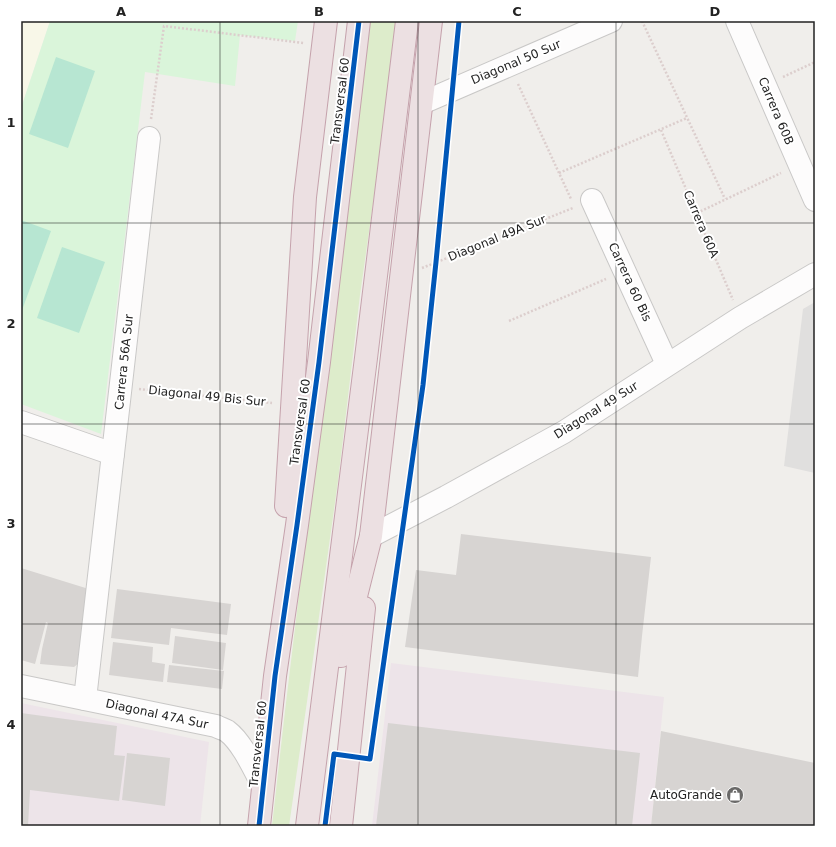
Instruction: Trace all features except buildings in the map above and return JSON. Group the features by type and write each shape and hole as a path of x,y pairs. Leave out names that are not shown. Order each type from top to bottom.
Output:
{"highway":[{"name":"Transversal 60","path":"275,676 305,197 326,21"},
{"name":"Transversal 60","path":"259,826 275,676 319,362 359,21"},
{"path":"307,826 407,21"},
{"path":"341,826 371,536 432,21"},
{"path":"366,358 397,314"},
{"path":"316,752 371,536"}],"street":[{"name":"Diagonal 50 Sur","path":"422,103 611,21"},
{"name":"Carrera 60B","path":"737,21 815,200"},
{"name":"Carrera 56A Sur","path":"86,699 149,138"},
{"name":"Carrera 60 Bis","path":"584,204 625,271 668,364"},
{"name":"Diagonal 49 Sur","path":"371,536 446,497 564,432 740,318 815,274"},
{"path":"21,422 113,454"},
{"name":"Diagonal 47A Sur","path":"21,686 216,726 226,731 235,739 243,750 263,786"}],"path":[{"path":"642,21 725,199"},
{"path":"149,138 164,26 323,45"},
{"path":"765,85 815,62"},
{"path":"509,65 559,173 584,204"},
{"path":"559,173 687,118"},
{"path":"697,214 725,199 799,165"},
{"path":"436,270 437,254"},
{"path":"509,321 625,271"}],"shaded area":[{"path":"21,21 50,21 21,108"},
{"path":"815,302 815,473 784,466 803,309"},
{"path":"391,663 664,697 651,826 372,826"},
{"path":"21,703 209,742 200,826 21,826"}],"green space":[{"path":"50,21 298,21 295,41 240,35 235,86 145,72 101,434 21,404 21,108"},
{"path":"368,21 396,21 385,119 360,295 338,481 289,826 272,826 285,711"},
{"path":"56,57 95,71 68,148 29,134"},
{"path":"21,220 51,231 21,313"},
{"path":"62,247 105,262 79,333 37,318"}],"cycle path":[{"path":"259,826 275,676 319,362 359,21"},
{"path":"325,826 334,754 370,759 423,385 459,21"}],"place":[{"name":"AutoGrande","path":"735,795"}]}
